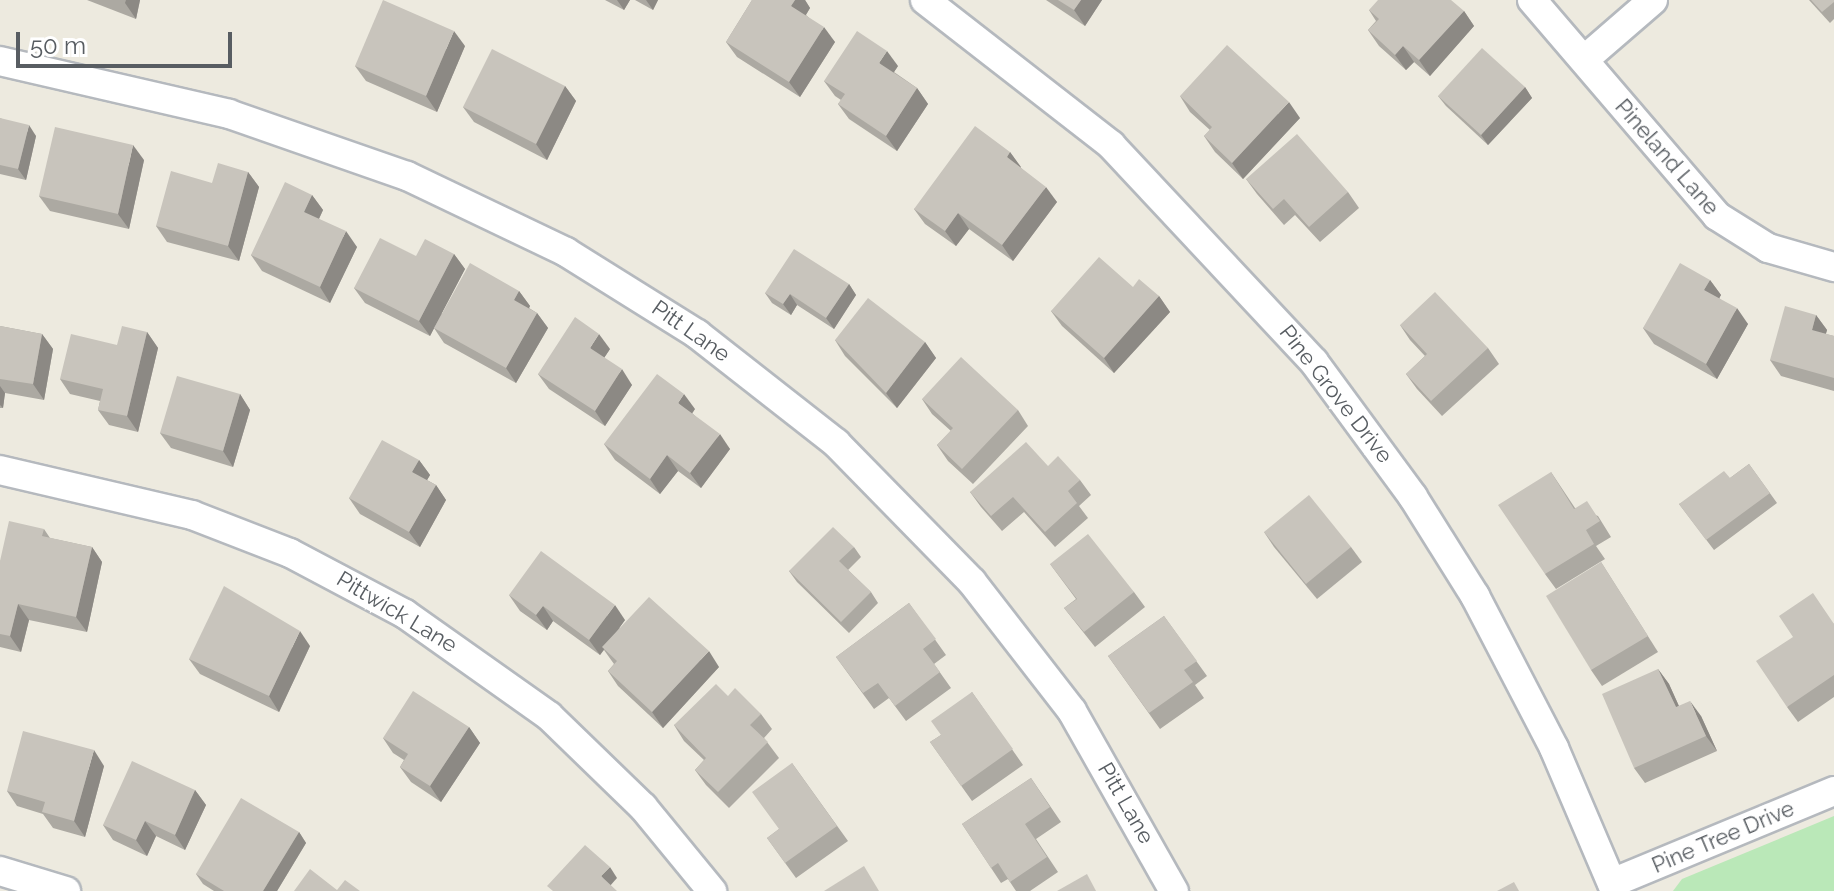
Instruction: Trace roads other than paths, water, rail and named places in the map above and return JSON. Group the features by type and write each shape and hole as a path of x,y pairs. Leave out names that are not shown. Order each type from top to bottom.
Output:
{"street":[{"name":"Pineland Lane","path":"1532,0 1717,216 1768,248 1834,267"},
{"path":"1585,59 1653,0"},
{"name":"Pine Grove Drive","path":"937,4 1134,167 1314,362 1400,478 1475,596 1554,748 1613,887"},
{"name":"Pitt Lane","path":"0,61 229,114 407,176 566,252 709,343 836,443 972,582 1072,711 1174,891"},
{"name":"Pittwick Lane","path":"0,470 192,515 290,553 405,614 549,716 643,807 712,891"},
{"name":"Pine Tree Drive","path":"1613,887 1834,791"},
{"path":"0,871 66,891"}]}
